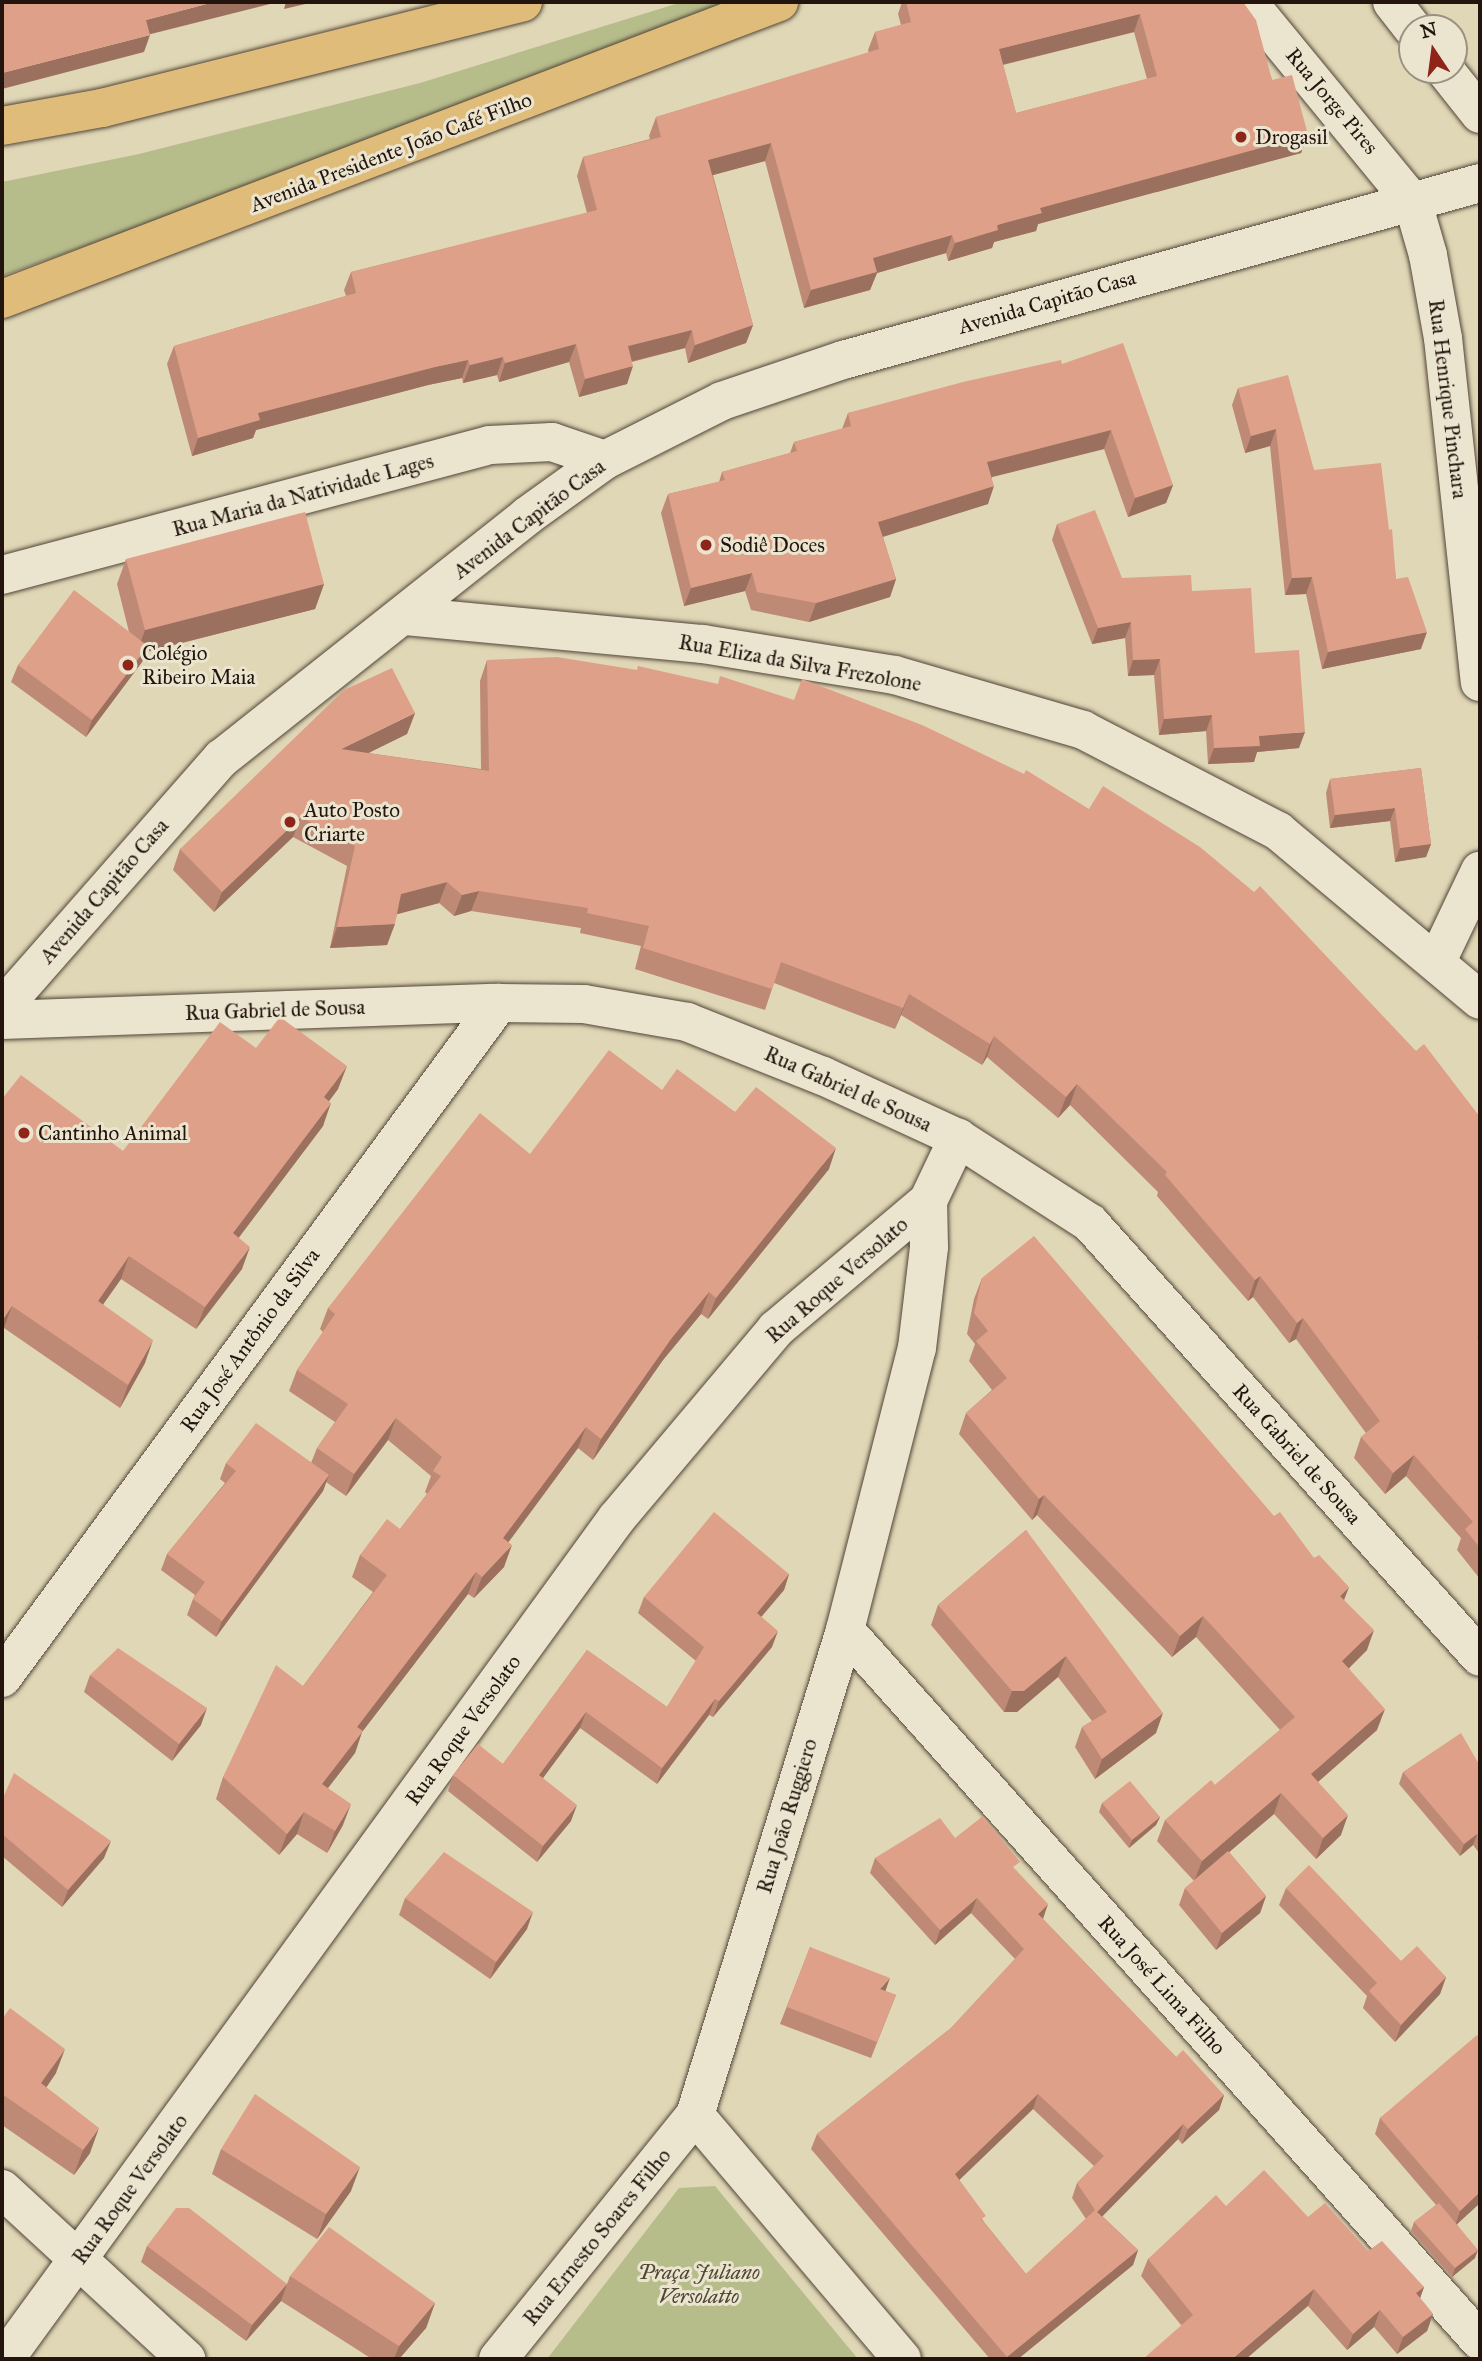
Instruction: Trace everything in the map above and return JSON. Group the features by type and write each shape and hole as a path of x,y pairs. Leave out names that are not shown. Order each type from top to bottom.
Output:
{"main road":[{"path":"2,126 102,108 523,2"},
{"name":"Avenida Presidente João Café Filho","path":"2,299 779,2"}],"street":[{"name":"Rua Jorge Pires","path":"1248,2 1413,203"},
{"path":"1456,84 1480,114"},
{"name":"Avenida Capitão Casa","path":"2,1008 222,758 406,616 527,516 605,460 722,401 843,360 1480,183"},
{"name":"Rua Henrique Pinchara","path":"1413,203 1428,255 1443,338 1480,682"},
{"name":"Rua Maria da Natividade Lages","path":"2,575 490,445 552,442 605,460"},
{"name":"Rua Eliza da Silva Frezolone","path":"406,616 703,644 895,675 1083,730 1278,831 1480,999"},
{"path":"1437,961 1480,871"},
{"name":"Rua Gabriel de Sousa","path":"2,1020 499,1003 584,1004 687,1022 823,1076 958,1138 1090,1223 1480,1657"},
{"name":"Rua José Antônio da Silva","path":"2,1678 499,1003"},
{"name":"Rua Roque Versolato","path":"5,2359 617,1518 776,1329 928,1201 958,1138"},
{"name":"Rua João Ruggiero","path":"695,2115 845,1630 917,1348 929,1247 928,1201"},
{"name":"Rua José Lima Filho","path":"845,1630 1480,2341"},
{"path":"695,2115 902,2359"},
{"name":"Rua Ernesto Soares Filho","path":"498,2359 695,2115"},
{"path":"2,2189 186,2359"}],"green space":[{"path":"682,2 765,2 2,276 2,182 139,154 420,83"},
{"name":"Praça Juliano Versolatto","path":"715,2186 858,2359 547,2359 679,2188"}],"building":[{"path":"2,2 214,2 146,20 150,35 2,73"},
{"path":"906,2 1243,2 1256,20 1272,80 1292,75 1308,135 1040,208 1042,213 997,225 998,230 955,243 952,235 873,258 877,272 811,290 771,143 708,160 753,325 695,345 692,330 628,346 633,366 585,379 576,344 505,363 503,357 470,365 468,360 258,413 260,420 198,438 174,346 356,293 351,272 597,210 583,157 661,137 656,117 879,49 875,32 911,22","holes":["1140,14 1157,76 1016,113 999,49"]},
{"path":"1123,343 1173,485 1135,498 1111,430 987,462 994,486 878,522 896,579 816,603 757,592 752,573 691,588 668,494 725,480 722,472 797,451 794,442 851,426 848,413 963,382 1061,360 1062,364"},
{"path":"1288,375 1314,470 1381,463 1389,530 1392,529 1396,579 1408,577 1427,632 1328,652 1312,577 1292,578 1276,429 1251,436 1238,388"},
{"path":"1095,510 1122,578 1191,575 1192,591 1251,588 1255,653 1299,650 1305,732 1259,736 1260,746 1214,748 1212,715 1164,719 1160,659 1133,660 1131,622 1098,628 1057,524"},
{"path":"305,512 324,584 145,630 126,559"},
{"path":"74,590 148,646 92,720 18,665"},
{"path":"557,657 637,670 638,666 718,684 720,676 794,700 802,679 922,725 1024,774 1026,770 1089,809 1103,786 1200,847 1254,892 1260,886 1416,1051 1424,1044 1480,1117 1480,1334 1477,1337 1480,1341 1480,1548 1465,1529 1473,1522 1414,1455 1393,1473 1361,1437 1380,1421 1303,1318 1297,1323 1260,1276 1255,1280 1165,1175 1167,1172 1077,1084 1066,1097 994,1036 990,1044 909,994 903,1008 781,962 772,989 643,948 649,926 587,913 588,908 479,891 462,895 447,882 401,894 395,924 337,927 355,846 301,817 222,892 180,849 344,690 392,668 415,713 341,749 489,771 487,660"},
{"path":"1421,768 1431,844 1400,848 1395,808 1335,815 1330,779"},
{"path":"280,1017 347,1066 324,1097 331,1103 233,1233 250,1247 205,1307 129,1256 98,1301 153,1340 128,1385 12,1306 2,1321 2,1099 21,1075 123,1151 220,1022 256,1048"},
{"path":"609,1050 662,1090 677,1069 735,1112 756,1087 836,1148 716,1298 709,1292 671,1339 601,1439 586,1427 503,1538 512,1545 482,1577 476,1572 357,1727 363,1731 322,1784 351,1804 335,1831 304,1812 287,1834 223,1777 276,1665 303,1686 387,1575 360,1555 387,1519 400,1529 441,1476 433,1471 442,1457 396,1418 354,1474 317,1448 348,1404 297,1370 335,1314 328,1308 480,1113 530,1154"},
{"path":"1034,1236 1274,1516 1280,1512 1314,1558 1319,1555 1349,1587 1340,1596 1374,1630 1342,1661 1385,1709 1311,1774 1348,1815 1323,1838 1281,1793 1202,1861 1165,1820 1211,1780 1215,1785 1295,1717 1203,1616 1180,1636 1044,1495 1039,1499 966,1413 1007,1378 976,1341 988,1331 974,1313 982,1278"},
{"path":"256,1423 329,1475 222,1621 193,1599 205,1582 167,1554 236,1471 226,1463"},
{"path":"714,1512 789,1574 757,1613 778,1631 719,1701 715,1699 662,1768 586,1712 539,1775 577,1805 543,1846 453,1775 478,1744 503,1764 587,1650 667,1707 704,1647 644,1597"},
{"path":"1026,1530 1163,1713 1102,1759 1082,1727 1107,1712 1066,1656 1024,1691 1012,1691 938,1605"},
{"path":"118,1648 207,1708 179,1744 90,1675"},
{"path":"1461,1733 1480,1766 1480,1837 1477,1834 1464,1844 1403,1772"},
{"path":"14,1773 111,1841 68,1890 2,1834 2,1800"},
{"path":"1130,1781 1160,1817 1132,1840 1102,1803"},
{"path":"983,1816 1020,1862 1013,1867 1048,1904 1038,1914 1176,2057 1183,2050 1224,2095 1188,2129 1183,2124 1097,2212 1138,2250 1007,2357 817,2134 951,2028 1024,1949 977,1898 940,1930 875,1858 940,1818 955,1838","holes":["1038,2094 1104,2156 1077,2183 1095,2210 1026,2274 981,2219 986,2216 955,2174"]},
{"path":"1228,1851 1266,1896 1222,1933 1185,1888"},
{"path":"444,1852 533,1912 496,1962 405,1898"},
{"path":"1309,1865 1401,1961 1417,1946 1446,1977 1401,2025 1369,1991 1377,1983 1286,1888"},
{"path":"810,1947 890,1978 880,1989 896,1995 877,2042 787,2007"},
{"path":"10,2008 65,2049 41,2083 99,2128 83,2150 2,2094 2,2019"},
{"path":"1477,2035 1480,2039 1480,2192 1460,2211 1380,2118"},
{"path":"255,2094 360,2167 326,2214 221,2149"},
{"path":"1264,2170 1308,2217 1325,2203 1368,2251 1382,2241 1424,2287 1416,2293 1433,2314 1403,2337 1380,2310 1353,2334 1314,2289 1232,2359 1143,2359 1193,2315 1148,2259 1216,2195 1226,2206"},
{"path":"1439,2203 1478,2250 1455,2268 1414,2222"},
{"path":"176,2208 189,2208 287,2284 252,2325 147,2246"},
{"path":"329,2227 435,2303 399,2346 290,2276"}],"place":[{"name":"Drogasil","path":"1241,137"},
{"name":"Sodiê Doces","path":"706,545"},
{"name":"Colégio Ribeiro Maia","path":"128,665"},
{"name":"Auto Posto Criarte","path":"290,822"},
{"name":"Cantinho Animal","path":"24,1133"}]}
